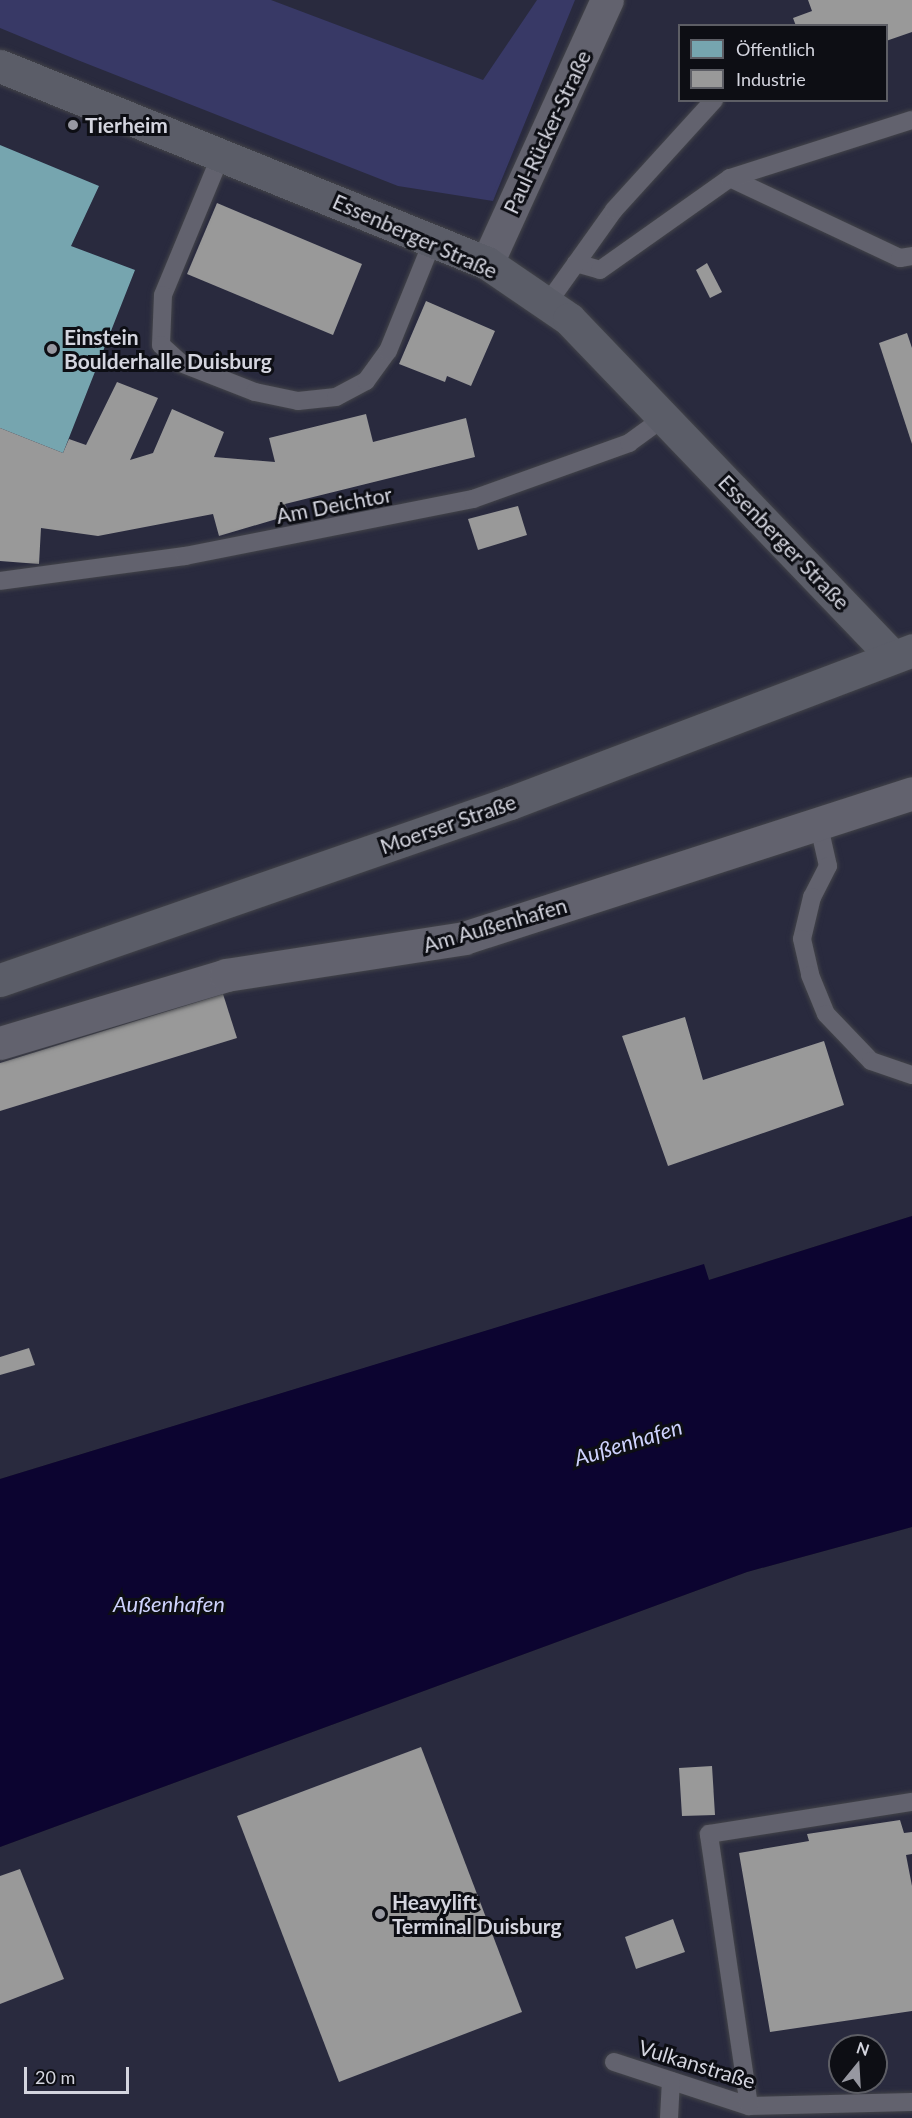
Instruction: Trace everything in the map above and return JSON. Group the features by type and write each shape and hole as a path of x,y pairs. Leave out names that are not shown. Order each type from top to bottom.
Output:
{"street":[{"name":"Paul-Rücker-Straße","path":"487,263 607,0"},
{"name":"Essenberger Straße","path":"0,66 487,263 569,319 661,420 902,653"},
{"name":"Moerser Straße","path":"0,980 510,803 902,653"},
{"name":"Am Außenhafen","path":"0,1042 226,975 464,938 912,793"}],"lane":[{"path":"547,304 614,210 712,102"},
{"path":"576,263 600,270 730,178 912,120"},
{"path":"221,155 163,295 161,345 182,363 255,392 298,401 336,397 366,381 388,351 433,240"},
{"path":"730,178 900,258 912,256"},
{"name":"Am Deichtor","path":"0,581 185,556 473,499 629,442 661,420"},
{"path":"818,822 828,866 812,897 802,939 810,975 826,1014 871,1062 912,1075"},
{"path":"749,2106 710,1834 912,1802"},
{"name":"Vulkanstraße","path":"614,2062 749,2106 912,2102"},
{"path":"669,2118 671,2081"}],"shaded area":[{"path":"0,0 912,0 912,1216 709,1280 703,1265 0,1479"},
{"path":"0,0 271,0 483,80 537,0 575,0 493,201 398,186 75,59 0,28"},
{"path":"912,1527 912,2118 0,2118 0,1847 747,1572"}],"water":[{"name":"Außenhafen","path":"912,1216 912,1527 747,1572 0,1847 0,1479 704,1264 709,1280"}],"building: Öffentlich":[{"name":"Einstein Boulderhalle Duisburg","path":"0,145 99,186 71,246 135,270 63,453 0,428"}],"building: Industrie":[{"path":"808,0 912,0 912,32 888,40 888,24 795,24 793,18 812,11"},
{"path":"217,203 362,264 333,335 187,274"},
{"path":"707,263 722,292 710,298 696,270"},
{"path":"426,301 495,331 471,386 447,376 445,382 399,364"},
{"path":"907,333 912,348 912,444 879,343"},
{"path":"117,382 158,398 130,460 153,453 172,409 224,432 214,457 275,462 269,438 366,414 373,442 466,418 475,457 285,504 290,515 219,536 213,514 98,536 41,528 39,564 0,561 0,428 63,453 69,439 86,445"},
{"path":"518,506 527,535 478,550 468,519"},
{"path":"223,994 237,1038 0,1111 0,1063"},
{"path":"685,1017 703,1080 824,1041 844,1105 668,1166 622,1036"},
{"path":"29,1348 35,1365 0,1375 0,1357"},
{"name":"Heavylift Terminal Duisburg","path":"421,1747 522,2012 339,2082 237,1816"},
{"path":"712,1766 715,1815 682,1816 679,1768"},
{"path":"900,1820 904,1833 912,1832 912,1854 906,1855 912,1886 912,2011 770,2032 739,1853 809,1841 807,1834"},
{"path":"20,1869 64,1979 0,2004 0,1876"},
{"path":"673,1919 685,1952 636,1969 625,1937"}],"place":[{"name":"Tierheim","path":"73,125"},
{"name":"Einstein Boulderhalle Duisburg","path":"52,349"},
{"name":"Heavylift Terminal Duisburg","path":"380,1914"}]}
